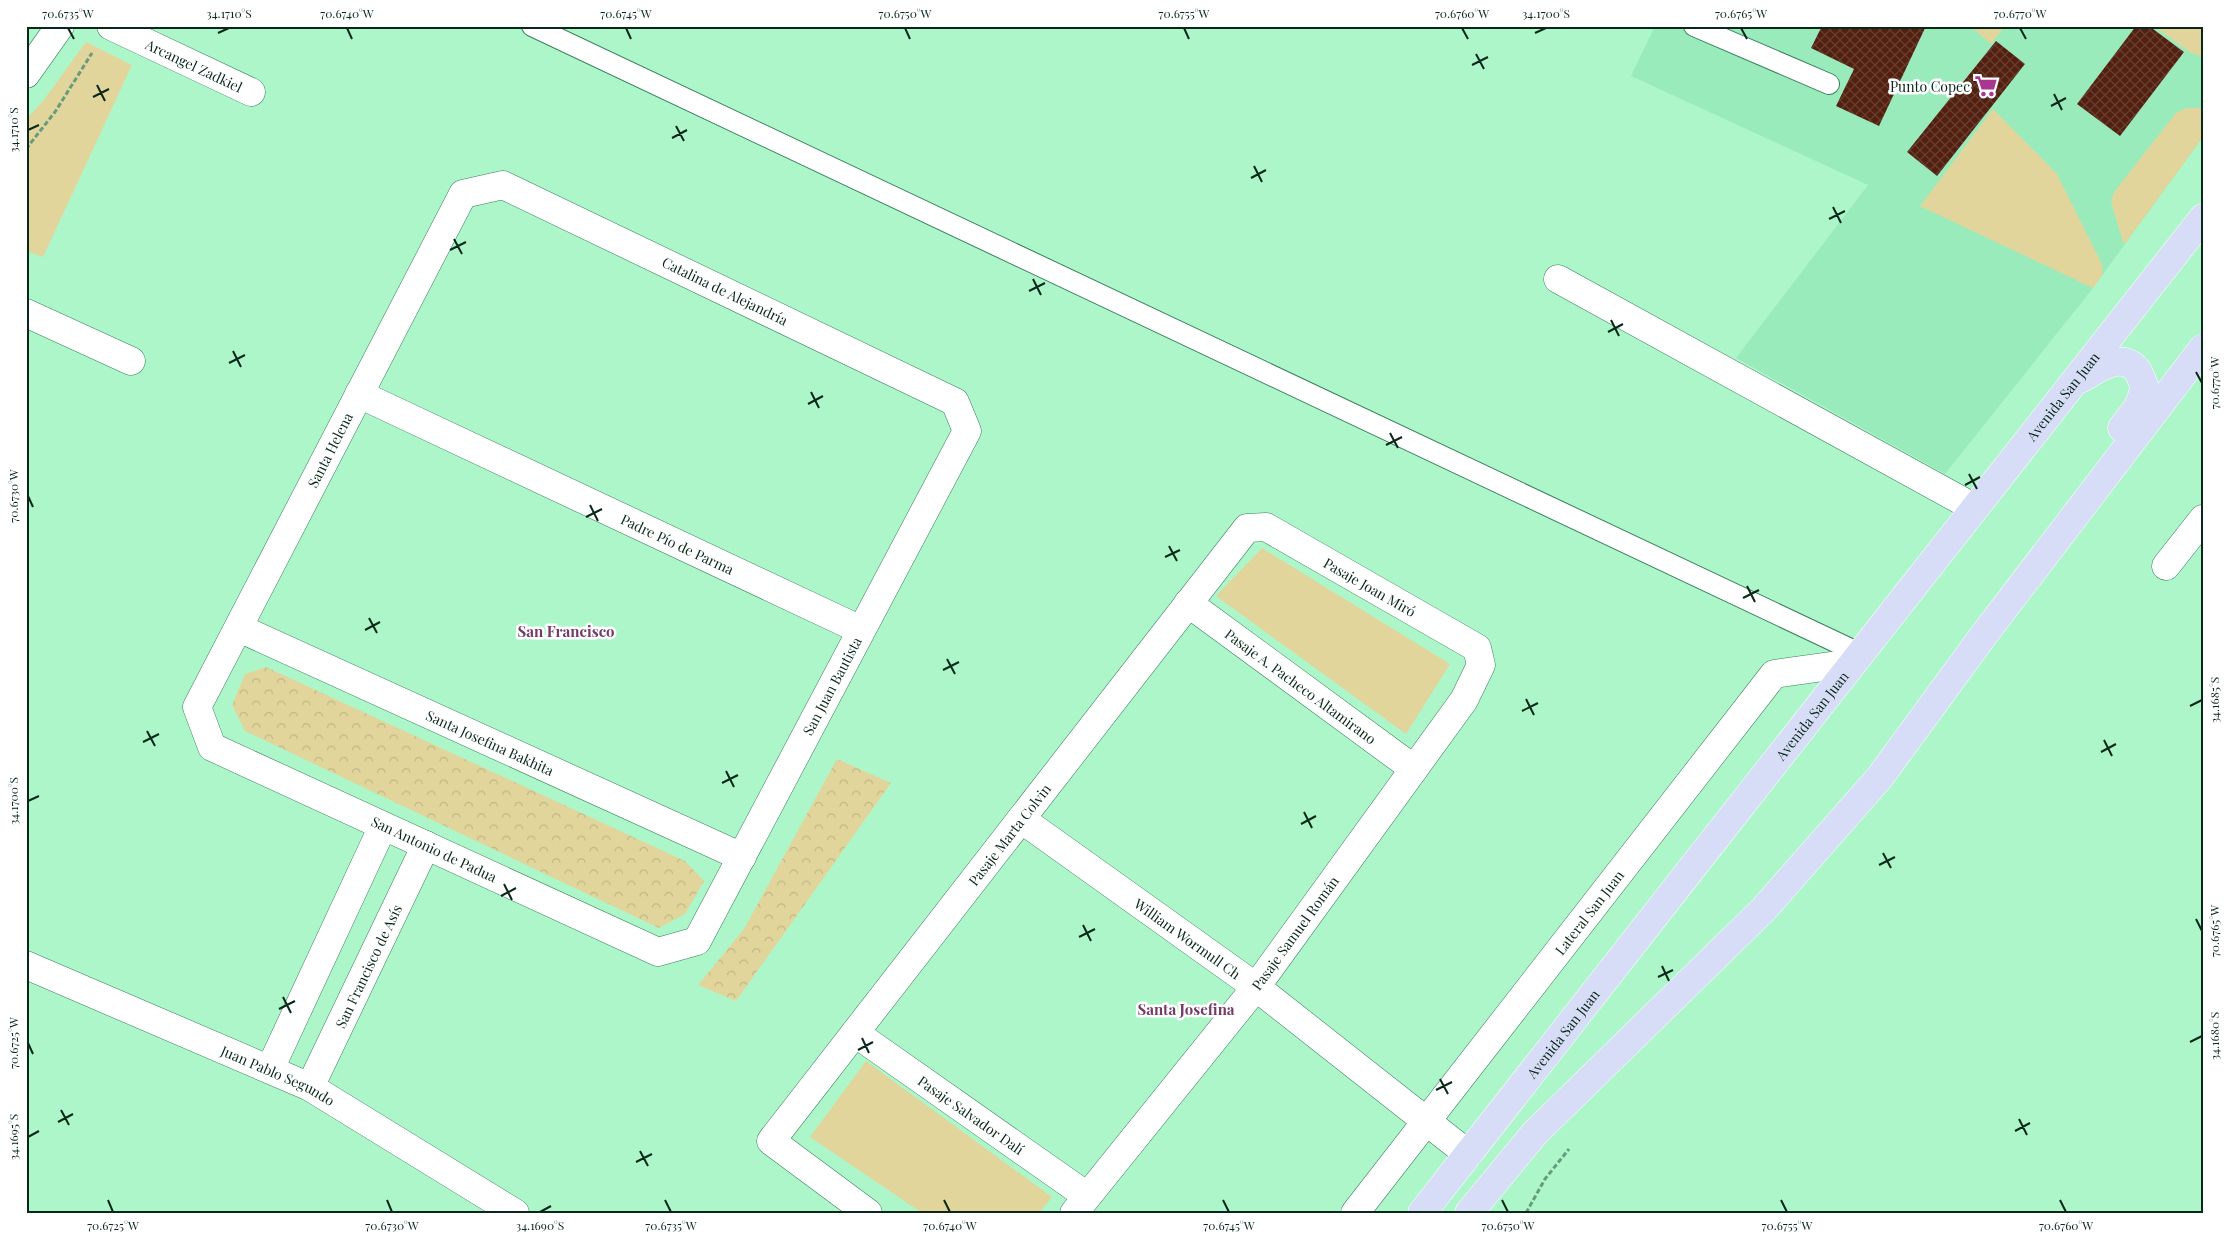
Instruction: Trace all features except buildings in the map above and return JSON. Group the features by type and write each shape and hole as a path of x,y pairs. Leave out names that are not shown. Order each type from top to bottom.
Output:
{"main road":[{"name":"Avenida San Juan","path":"1422,1213 1974,507 2076,381 2203,218"},
{"path":"1468,1213 1535,1133 1764,909 1880,777 1984,636 2203,348"},
{"path":"1984,636 2011,580 2138,407 2145,388 2137,370 2126,363 2112,361 2076,381"}],"street":[{"path":"26,74 60,26"},
{"name":"Arcangel Zadkiel","path":"111,26 251,92"},
{"name":"Catalina de Alejandría","path":"463,194 503,184 955,402 967,431"},
{"name":"Santa Helena","path":"198,707 463,194"},
{"path":"1558,279 1974,507"},
{"path":"26,313 131,362"},
{"name":"Padre Pío de Parma","path":"359,394 861,630"},
{"name":"San Juan Bautista","path":"697,941 967,431"},
{"path":"2166,566 2203,519"},
{"name":"Pasaje Marta Colvin","path":"868,1213 771,1141 1247,528"},
{"name":"Pasaje Joan Miró","path":"1247,528 1266,528 1477,648 1481,665"},
{"name":"Pasaje A. Pacheco Altamirano","path":"1188,603 1414,769"},
{"name":"Santa Josefina Bakhita","path":"239,628 742,857"},
{"name":"Lateral San Juan","path":"1354,1213 1774,674 1856,658"},
{"name":"Pasaje Samuel Román","path":"1081,1204 1256,987 1464,700 1481,665"},
{"name":"San Antonio de Padua","path":"198,707 212,747 658,952 697,941"},
{"name":"William Wormull Ch","path":"1021,819 1256,987 1468,1154"},
{"path":"270,1069 383,826"},
{"name":"San Francisco de Asís","path":"310,1087 426,845"},
{"name":"Juan Pablo Segundo","path":"26,965 310,1087 515,1213"},
{"name":"Pasaje Salvador Dalí","path":"856,1032 1081,1204"}],"lane":[{"path":"532,26 1856,658"},
{"path":"1694,26 1829,84"}],"path":[{"path":"26,149 55,112 94,50"}],"shaded area":[{"path":"1655,26 2203,26 2203,137 2093,288 1945,474 1736,358 1868,185 1631,76"}],"green space":[{"path":"1970,26 2005,26 1991,44"},
{"path":"2154,26 2203,26 2203,57 2191,53"},
{"path":"86,42 132,65 43,257 26,251 26,119 43,101"},
{"path":"2186,108 2203,108 2203,137 2124,245 2111,202 2114,192 2176,113"},
{"path":"1993,109 2057,174 2102,264 2103,274 2093,288 1920,206"},
{"path":"1262,548 1450,664 1406,734 1216,596"},
{"path":"266,667 685,861 704,881 685,914 659,928 245,731 232,705 245,674"},
{"path":"837,759 891,783 736,1001 698,985 744,929"},
{"path":"866,1061 1052,1197 1039,1213 922,1213 810,1137"}],"place":[{"name":"Punto Copec","path":"1986,86"}],"district":[{"name":"San Francisco","path":"566,631"},
{"name":"Santa Josefina","path":"1186,1009"}]}
